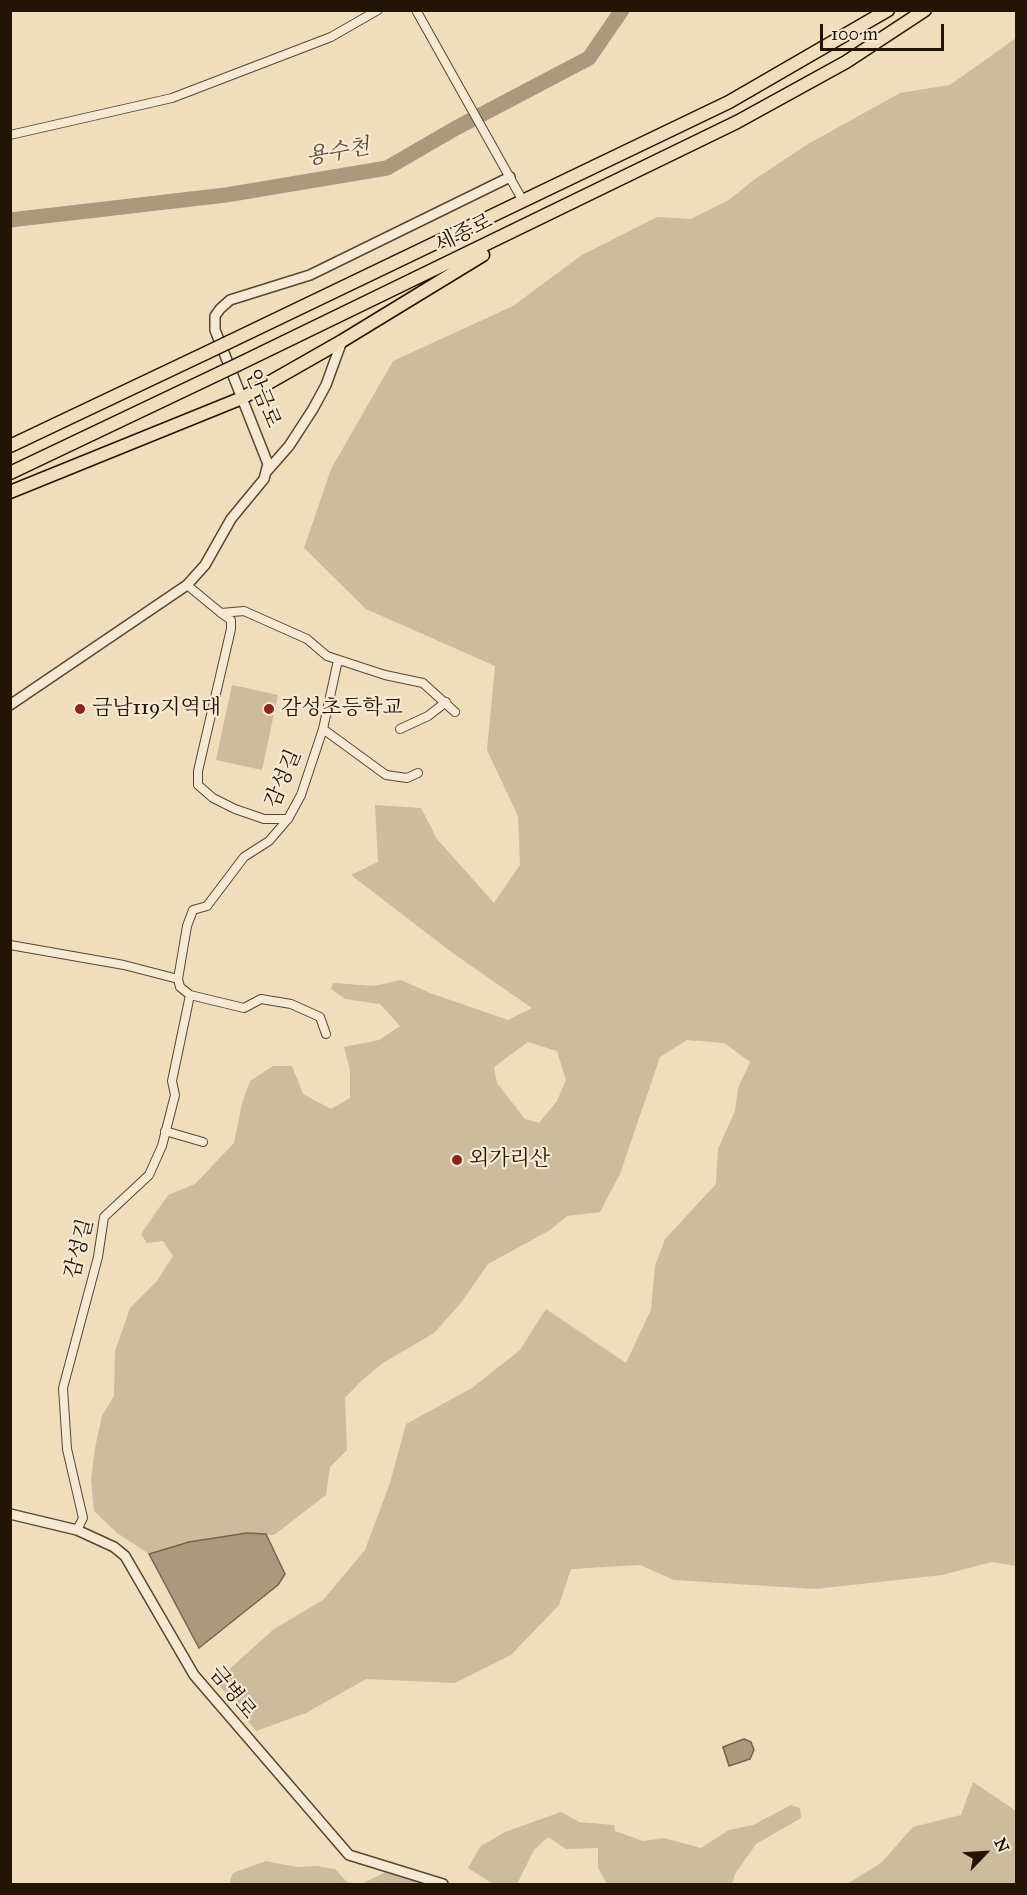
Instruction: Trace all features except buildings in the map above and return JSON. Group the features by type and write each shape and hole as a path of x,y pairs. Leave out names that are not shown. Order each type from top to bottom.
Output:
{"highway":[{"name":"세종로","path":"10,446 729,102 888,10"},
{"name":"세종로","path":"10,474 553,212 787,96 846,62 925,10"},
{"path":"10,492 242,398 342,341 553,212"}],"street":[{"path":"10,135 172,98 331,37 378,10"},
{"path":"416,10 523,201"},
{"name":"안금로","path":"267,471 268,464 215,330 215,316 230,300 310,275 510,177"},
{"path":"10,705 187,585 205,565 231,519 289,446 313,409 326,385 342,341"},
{"path":"187,585 231,620 231,629 198,771 198,785 213,798 234,809 264,819 288,819"},
{"path":"221,613 244,611 307,639 327,656 423,683 455,712"},
{"name":"감성길","path":"178,979 187,926 193,910 207,906 244,857 269,841 288,819 301,795 323,729 338,660"},
{"path":"400,729 428,716 446,702"},
{"name":"감성길","path":"323,729 386,775 406,778 418,773"},
{"path":"10,945 57,952 178,979 180,987 190,994 244,1008 261,999 291,1004 320,1017 326,1034"},
{"name":"감성길","path":"77,1530 83,1518 67,1449 63,1388 98,1257 104,1217 149,1175 157,1162 175,1095 172,1081 190,994"},
{"path":"165,1131 203,1142"},
{"name":"금병로","path":"10,1514 77,1530 114,1547 124,1556 194,1675 350,1855 443,1884"}],"shaded area":[{"path":"1016,38 1016,1566 992,1562 942,1575 815,1589 674,1580 640,1565 571,1569 559,1605 511,1655 455,1683 366,1679 306,1713 256,1731 216,1681 274,1629 323,1600 365,1550 390,1483 406,1424 472,1388 520,1350 546,1309 626,1363 651,1310 655,1266 665,1239 716,1184 718,1149 735,1111 738,1088 750,1062 724,1043 687,1040 660,1057 620,1174 600,1212 567,1216 550,1230 488,1264 460,1304 434,1333 383,1363 361,1381 345,1398 347,1450 330,1467 326,1495 274,1535 247,1533 189,1542 149,1554 117,1533 94,1511 91,1479 95,1448 102,1416 114,1396 115,1351 130,1308 157,1281 173,1256 163,1241 147,1243 141,1234 168,1195 195,1184 234,1143 242,1103 250,1081 273,1066 292,1066 303,1094 331,1109 350,1098 350,1070 344,1047 379,1040 400,1026 380,1004 345,999 331,989 333,983 374,986 401,980 430,993 508,1020 532,1008 454,954 351,875 378,862 375,805 421,808 437,839 494,903 520,865 518,816 487,750 495,666 366,609 304,548 331,469 393,361 513,306 582,255 657,217 691,219 729,200 755,179 808,144 900,93 950,85","holes":["528,1042 557,1051 566,1080 557,1101 539,1123 525,1119 497,1083 494,1067"]},
{"path":"232,685 278,695 262,770 216,760"},
{"path":"247,1533 266,1534 285,1574 278,1585 199,1648 149,1554 189,1542"},
{"path":"744,1739 751,1742 754,1750 750,1759 729,1766 723,1747"},
{"path":"973,1782 1016,1811 1016,1884 847,1884 881,1863 913,1827 961,1815"},
{"path":"791,1805 800,1808 801,1818 756,1844 735,1874 732,1884 607,1884 598,1868 598,1848 566,1849 548,1837 534,1850 517,1884 493,1884 468,1868 481,1846 505,1832 561,1812 579,1822 614,1825 615,1831 643,1841 664,1838 701,1848 729,1830 753,1825"},
{"path":"266,1861 297,1867 316,1866 335,1869 347,1882 361,1884 229,1884 233,1873"},
{"path":"386,1872 431,1884 361,1884"}],"waterway":[{"name":"용수천","path":"10,220 226,195 387,168 456,128 589,58 622,10"}],"place":[{"name":"금남119지역대","path":"80,709"},
{"name":"감성초등학교","path":"269,709"},
{"name":"외가리산","path":"457,1160"}]}
